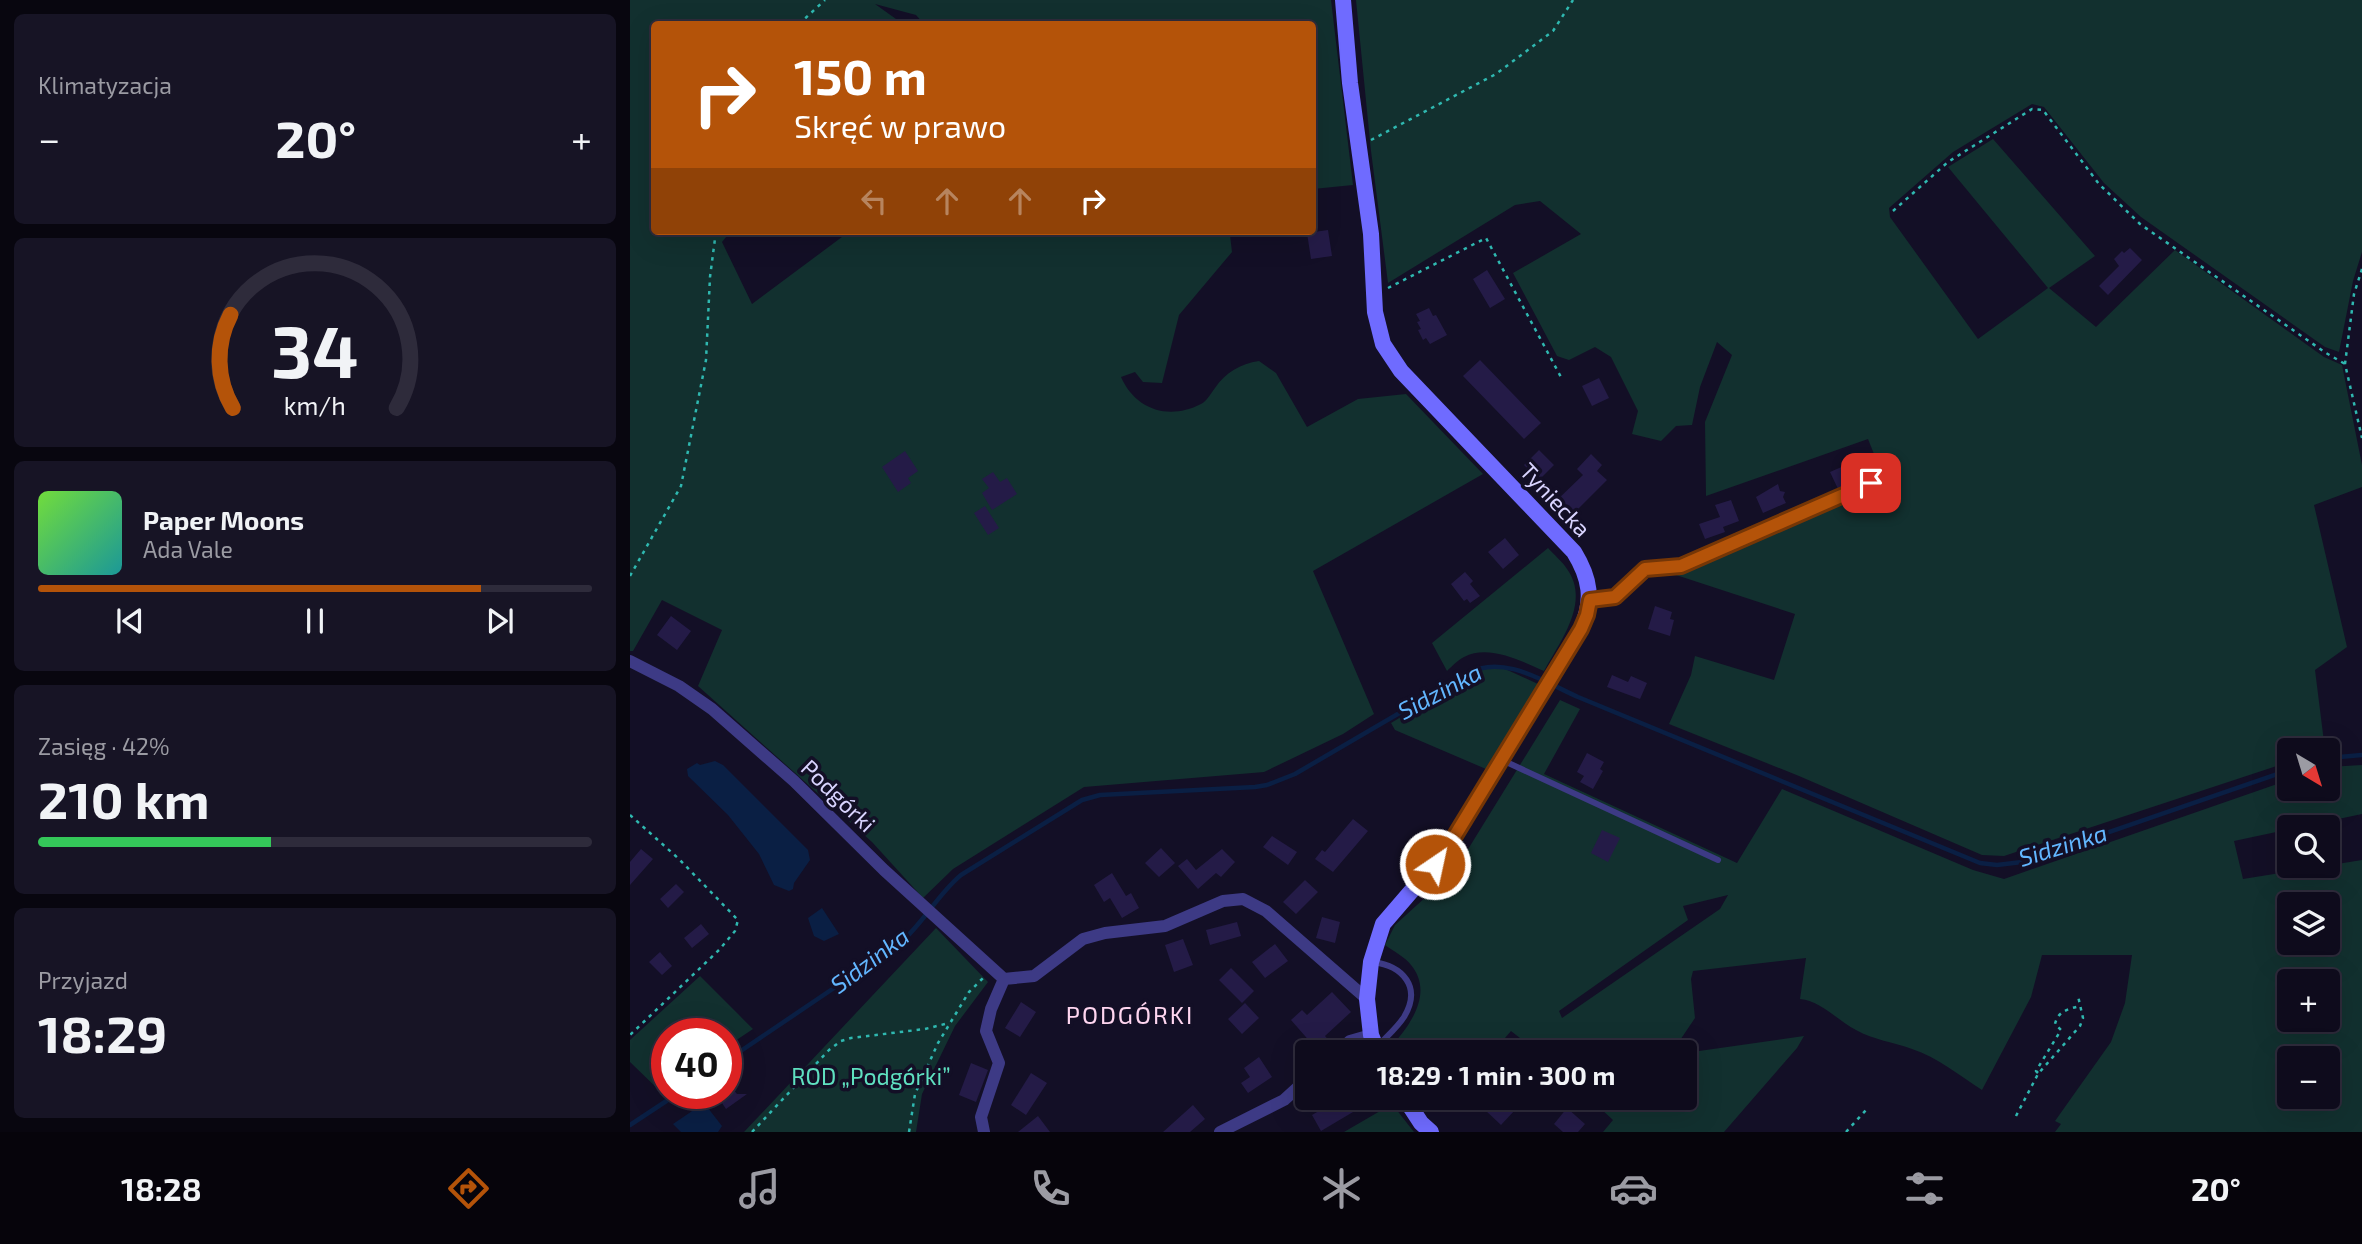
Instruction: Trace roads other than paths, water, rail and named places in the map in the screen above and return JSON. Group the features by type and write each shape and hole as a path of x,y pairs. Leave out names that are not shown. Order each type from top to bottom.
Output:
{"street":[{"name":"Tyniecka","path":"1343,0 1358,146 1371,234 1378,328 1391,357 1401,371 1574,552 1586,575 1590,600"},
{"path":"1374,1040 1367,999 1371,962 1383,924 1445,852 1581,629 1590,600"},
{"name":"Podgórki","path":"630,661 679,686 712,709 794,781 937,919 1004,979"},
{"path":"984,1132 981,1117 999,1063 986,1031 991,1009 1004,979 1034,976 1083,939 1105,933 1165,926 1223,901 1243,899 1266,911 1367,999"},
{"path":"1220,1132 1284,1100 1295,1090"},
{"path":"1412,1110 1431,1132"}],"lane":[{"path":"1590,600 1615,597 1645,569 1681,566 1871,483"},
{"path":"1500,759 1718,860"},
{"path":"1371,962 1393,966 1404,975 1410,988 1408,1009 1404,1018 1380,1040"}],"water":[{"path":"715,761 723,765 808,850 810,860 794,883 793,889 789,891 774,885 759,854 728,815 688,776 687,769 697,763 700,765"},
{"path":"822,908 839,934 824,941 814,936 808,918"},
{"path":"695,1109 709,1109 722,1126 718,1132 681,1132 673,1124"}],"waterway":[{"name":"Sidzinka","path":"742,1050 899,944 961,875 1082,800 1100,795 1267,785 1295,774 1468,673 1482,668 1510,668 1524,672 1578,697 1980,863 1997,865 2022,862 2277,774"},
{"name":"Sidzinka","path":"2340,757 2362,755"},
{"name":"Sidzinka","path":"630,1125 654,1109"}],"district":[{"name":"PODGÓRKI","path":"1130,1016"}],"park label":[{"name":"ROD „Podgórki”","path":"871,1077"}]}
